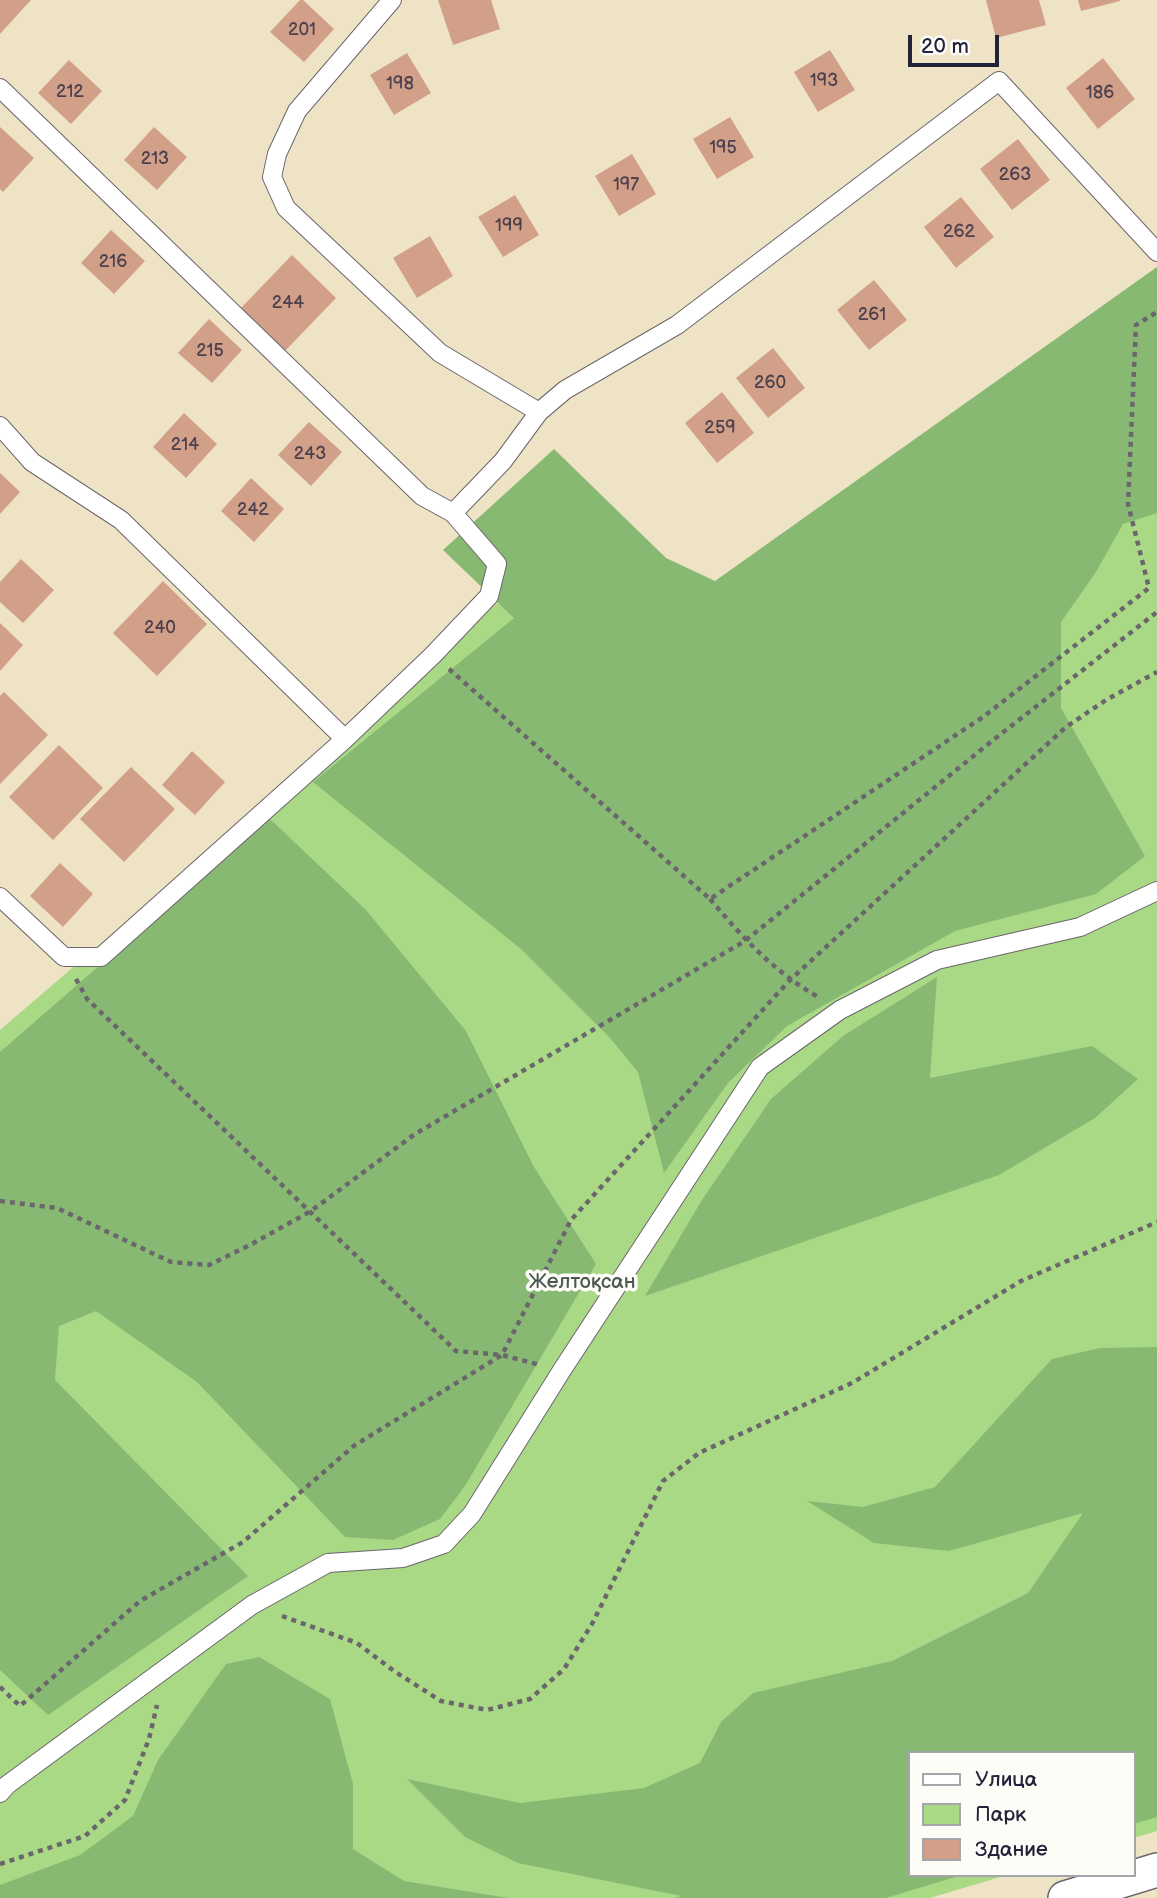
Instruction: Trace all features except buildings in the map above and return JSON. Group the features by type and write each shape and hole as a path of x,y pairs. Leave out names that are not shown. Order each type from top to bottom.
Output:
{"street":[{"path":"1136,1876 1157,1870"},
{"path":"1065,1898 1134,1877"}],"lane":[{"path":"392,0 297,111 276,154 272,177 286,208 440,353 539,412"},
{"path":"453,513 503,461 539,412 565,390 677,325 999,81 1157,252"},
{"path":"0,88 422,496 453,513 497,564 489,596 433,655 345,739 101,957 64,957 0,897"},
{"path":"0,426 32,462 121,520 345,739"},
{"path":"0,1793 252,1605 328,1563 403,1558 444,1544 472,1514 562,1370 760,1067 840,1010 937,960 1080,927 1157,891"}],"path":[{"path":"710,899 984,717 1149,588 1128,504 1136,325 1157,313"},
{"path":"0,1201 57,1208 171,1262 209,1265 311,1211 415,1134 746,941 992,741 1157,612"},
{"path":"433,655 710,899 746,941 790,981 840,1010"},
{"path":"0,1687 20,1706 140,1601 243,1542 355,1445 502,1355 571,1220 790,981 1066,727 1106,699 1157,672"},
{"path":"64,957 87,999 456,1351 502,1355 562,1370"},
{"path":"252,1605 357,1643 394,1671 442,1701 487,1710 530,1699 564,1669 585,1635 663,1481 699,1452 852,1383 1021,1281 1157,1222"},
{"path":"0,1864 85,1836 125,1800 149,1739 167,1666"}],"green space":[{"path":"1157,267 1157,513 1123,524 1096,572 1061,622 1061,708 1145,856 1096,894 955,931 787,1026 728,1083 664,1173 638,1072 610,1038 521,949 313,782 514,618 443,550 554,449 666,558 715,581"},
{"name":"Желтоқсан","path":"1157,290 1157,1831 1136,1837 1136,1751 908,1751 908,1877 1000,1877 930,1898 0,1898 0,1030 587,526 701,621"},
{"path":"269,818 366,910 466,1031 534,1167 596,1264 465,1486 440,1519 393,1540 345,1537 197,1382 96,1311 59,1326 55,1380 248,1576 48,1715 0,1670 0,1052"},
{"path":"937,977 930,1078 1092,1046 1138,1079 1095,1118 999,1175 645,1296 702,1200 771,1099 843,1036"},
{"path":"1157,1347 1157,1817 1136,1823 1136,1751 908,1751 908,1877 955,1877 886,1898 675,1898 681,1896 518,1863 465,1837 407,1779 520,1803 644,1788 700,1763 721,1722 753,1693 892,1661 1028,1593 1083,1513 949,1551 874,1543 807,1501 863,1507 935,1487 1052,1359 1100,1348"},
{"path":"259,1657 330,1699 353,1784 353,1849 404,1881 508,1898 0,1898 0,1885 80,1855 133,1816 158,1760 226,1664"}]}
